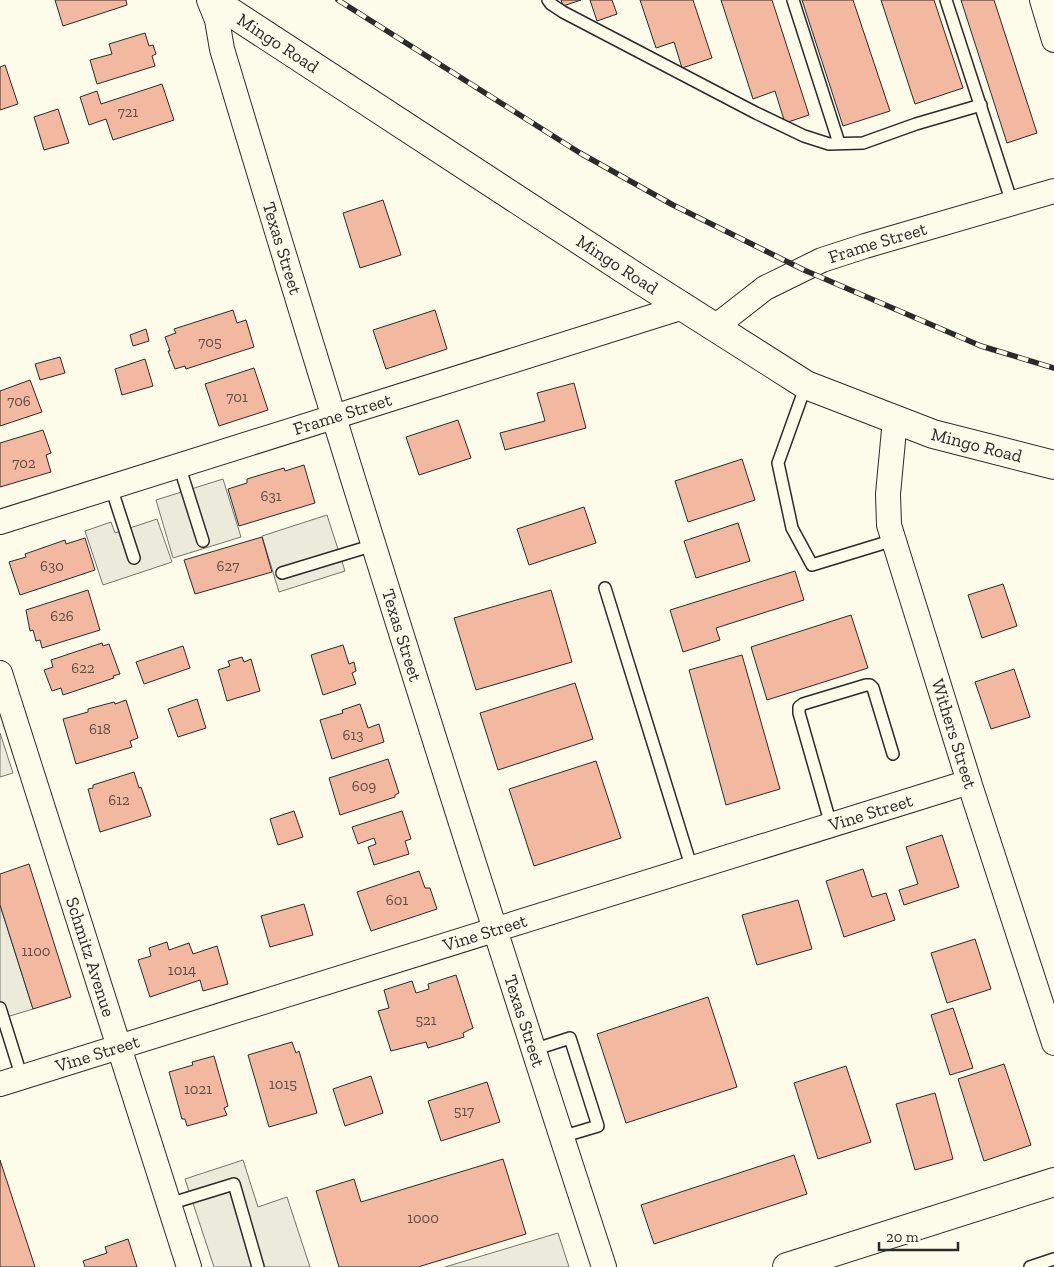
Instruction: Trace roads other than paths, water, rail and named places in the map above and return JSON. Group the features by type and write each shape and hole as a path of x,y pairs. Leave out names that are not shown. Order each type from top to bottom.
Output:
{"street":[{"name":"Mingo Road","path":"210,0 806,386 933,434 1054,465"},
{"name":"Texas Street","path":"210,0 217,20 222,49 334,417 494,931 604,1267"},
{"path":"1042,0 1054,40"},
{"name":"Frame Street","path":"715,327 766,288 822,260 1054,191"},
{"name":"Frame Street","path":"0,522 684,307"},
{"name":"Withers Street","path":"895,419 888,494 889,525 970,782 1049,1008 1054,1043"},
{"name":"Schmitz Avenue","path":"0,673 189,1267"},
{"name":"Vine Street","path":"11,1081 970,782"},
{"path":"787,1267 1054,1182"}],"lane":[{"path":"548,0 563,12 756,114 804,136 829,144 864,143 916,124 981,105"},
{"path":"793,0 839,143"},
{"path":"946,0 1012,203"},
{"path":"806,386 778,464 792,528 812,565 894,540"},
{"path":"179,465 203,541"},
{"path":"111,487 134,558"},
{"path":"282,573 374,545"},
{"path":"605,588 692,869"},
{"path":"831,825 799,713 799,707 803,704 870,685 873,688 892,754"},
{"path":"0,1008 11,1081"},
{"path":"533,1050 570,1038 598,1126 562,1137"},
{"path":"169,1204 234,1184 258,1267"},
{"path":"1030,1267 1054,1259"}],"railway":[{"path":"338,0 580,153 673,205 804,270 981,346 1054,368"}]}
